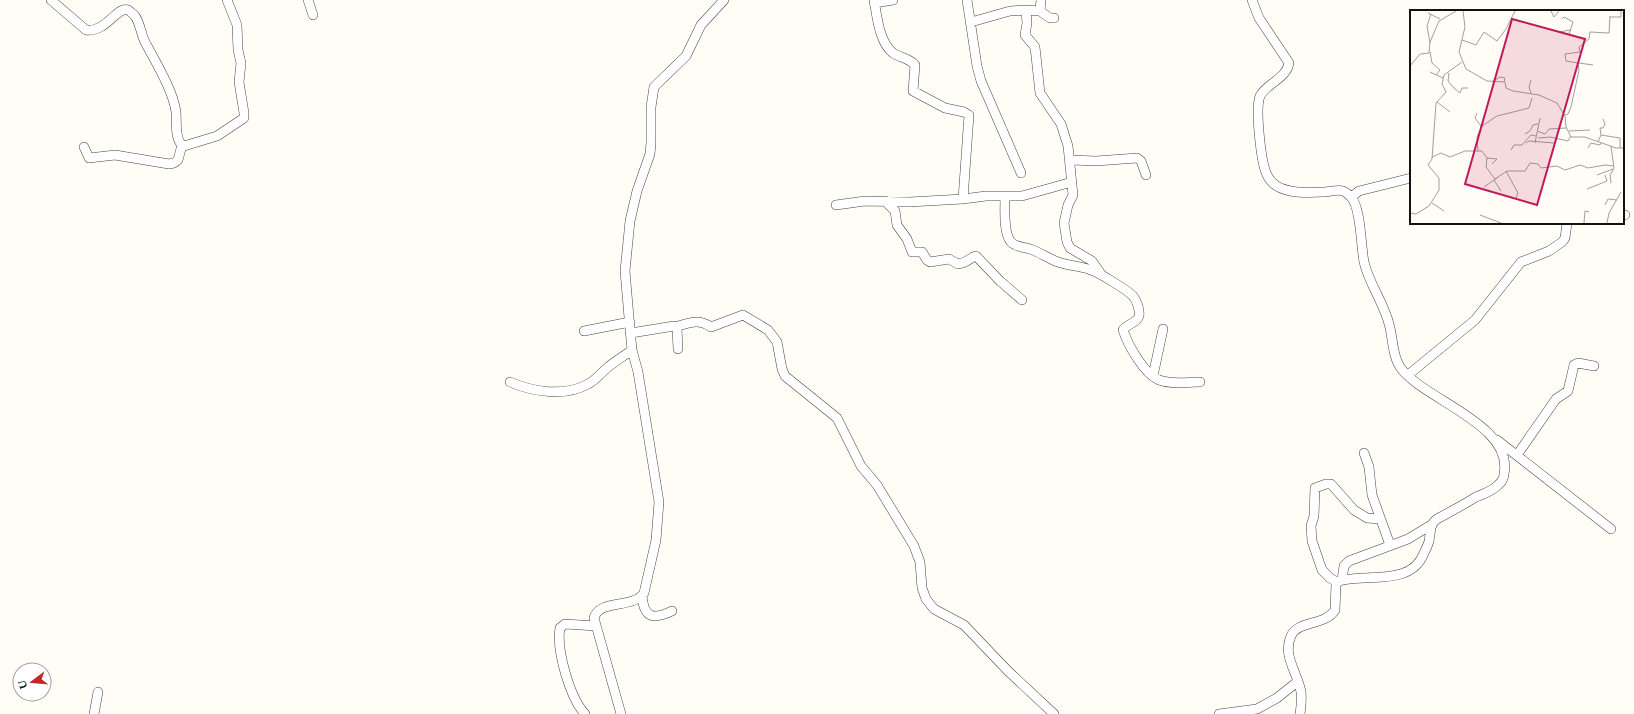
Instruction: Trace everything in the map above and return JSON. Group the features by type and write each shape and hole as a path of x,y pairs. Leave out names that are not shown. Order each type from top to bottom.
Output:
{"street":[{"path":"51,0 86,30 99,28 116,13 124,9 127,9 135,16 146,42 157,62 174,106 176,130 182,145 178,160 174,164 115,155 89,158 84,147"},
{"path":"182,145 184,146 217,136 244,118 239,82 241,63 238,50 237,25 227,0"},
{"path":"308,0 313,15"},
{"path":"672,612 657,617 649,615 644,608 642,596 645,590 656,540 659,502 638,372 632,350 625,271 626,257 630,220 650,154 651,107 654,87 686,56 701,25 724,0"},
{"path":"893,0 874,1 882,35 888,47 898,56 913,62 915,65 913,91 945,108 964,112 969,115 963,199"},
{"path":"967,0 977,66 981,81 1021,173"},
{"path":"1040,11 1041,0"},
{"path":"1252,0 1259,18 1289,63 1287,70 1263,93 1260,99 1259,132 1263,165 1267,176 1277,186 1294,192 1341,191 1351,197 1357,211 1365,264 1389,323 1397,362 1400,368 1429,392 1473,420 1491,436 1611,530"},
{"path":"971,22 1010,11 1026,10 1040,11 1050,18 1054,18"},
{"path":"1026,10 1027,23 1025,35 1035,47 1038,89 1043,99 1061,124 1068,146 1073,195 1068,205 1064,223 1067,242 1070,248 1092,261 1105,278"},
{"path":"1070,160 1096,161 1137,158 1141,161 1146,175"},
{"path":"1351,197 1359,191 1410,178"},
{"path":"836,205 865,201 909,202 963,199 986,196 1022,196 1072,182"},
{"path":"1005,197 1007,234 1012,243 1016,246 1032,250 1060,263 1092,270 1133,296 1138,307 1139,315 1137,320 1124,328 1124,330 1132,349 1153,376 1158,380 1173,383 1200,382"},
{"path":"885,201 895,211 897,225 907,239 912,252 923,252 928,261 932,263 949,259 957,264 960,264 966,263 972,257 976,256 1000,281 1022,300"},
{"path":"1408,375 1475,320 1521,262 1549,251 1562,242 1565,238 1567,224"},
{"path":"631,333 672,326 675,327 695,322 705,322 711,327 743,315 768,330 779,346 782,369 785,376 837,418 860,466 877,485 911,540 918,555 922,588 926,599 934,609 964,625 1008,671 1054,714"},
{"path":"584,331 630,322"},
{"path":"675,327 678,349"},
{"path":"1153,376 1163,329"},
{"path":"510,382 527,388 548,392 570,390 588,385 611,365 632,350"},
{"path":"1517,455 1556,399 1568,391 1574,365 1578,363 1594,366"},
{"path":"1300,714 1301,692 1289,658 1288,648 1292,634 1298,628 1324,619 1333,613 1335,610 1342,572 1348,562 1408,538 1431,525 1437,519 1497,486 1501,482 1504,474 1502,453 1491,436"},
{"path":"1364,453 1369,467 1372,495 1390,546"},
{"path":"1380,519 1367,518 1354,510 1332,484 1326,484 1315,488 1314,516 1311,526 1312,541 1322,570 1330,578 1340,581 1407,573 1416,567 1421,561 1429,542 1431,525"},
{"path":"621,714 594,618 595,614 600,610 625,603 642,596"},
{"path":"585,714 573,695 560,647 559,632 560,628 565,624 571,623 596,626"},
{"path":"1219,714 1257,709 1277,698 1297,682"},
{"path":"94,714 98,692"}]}
